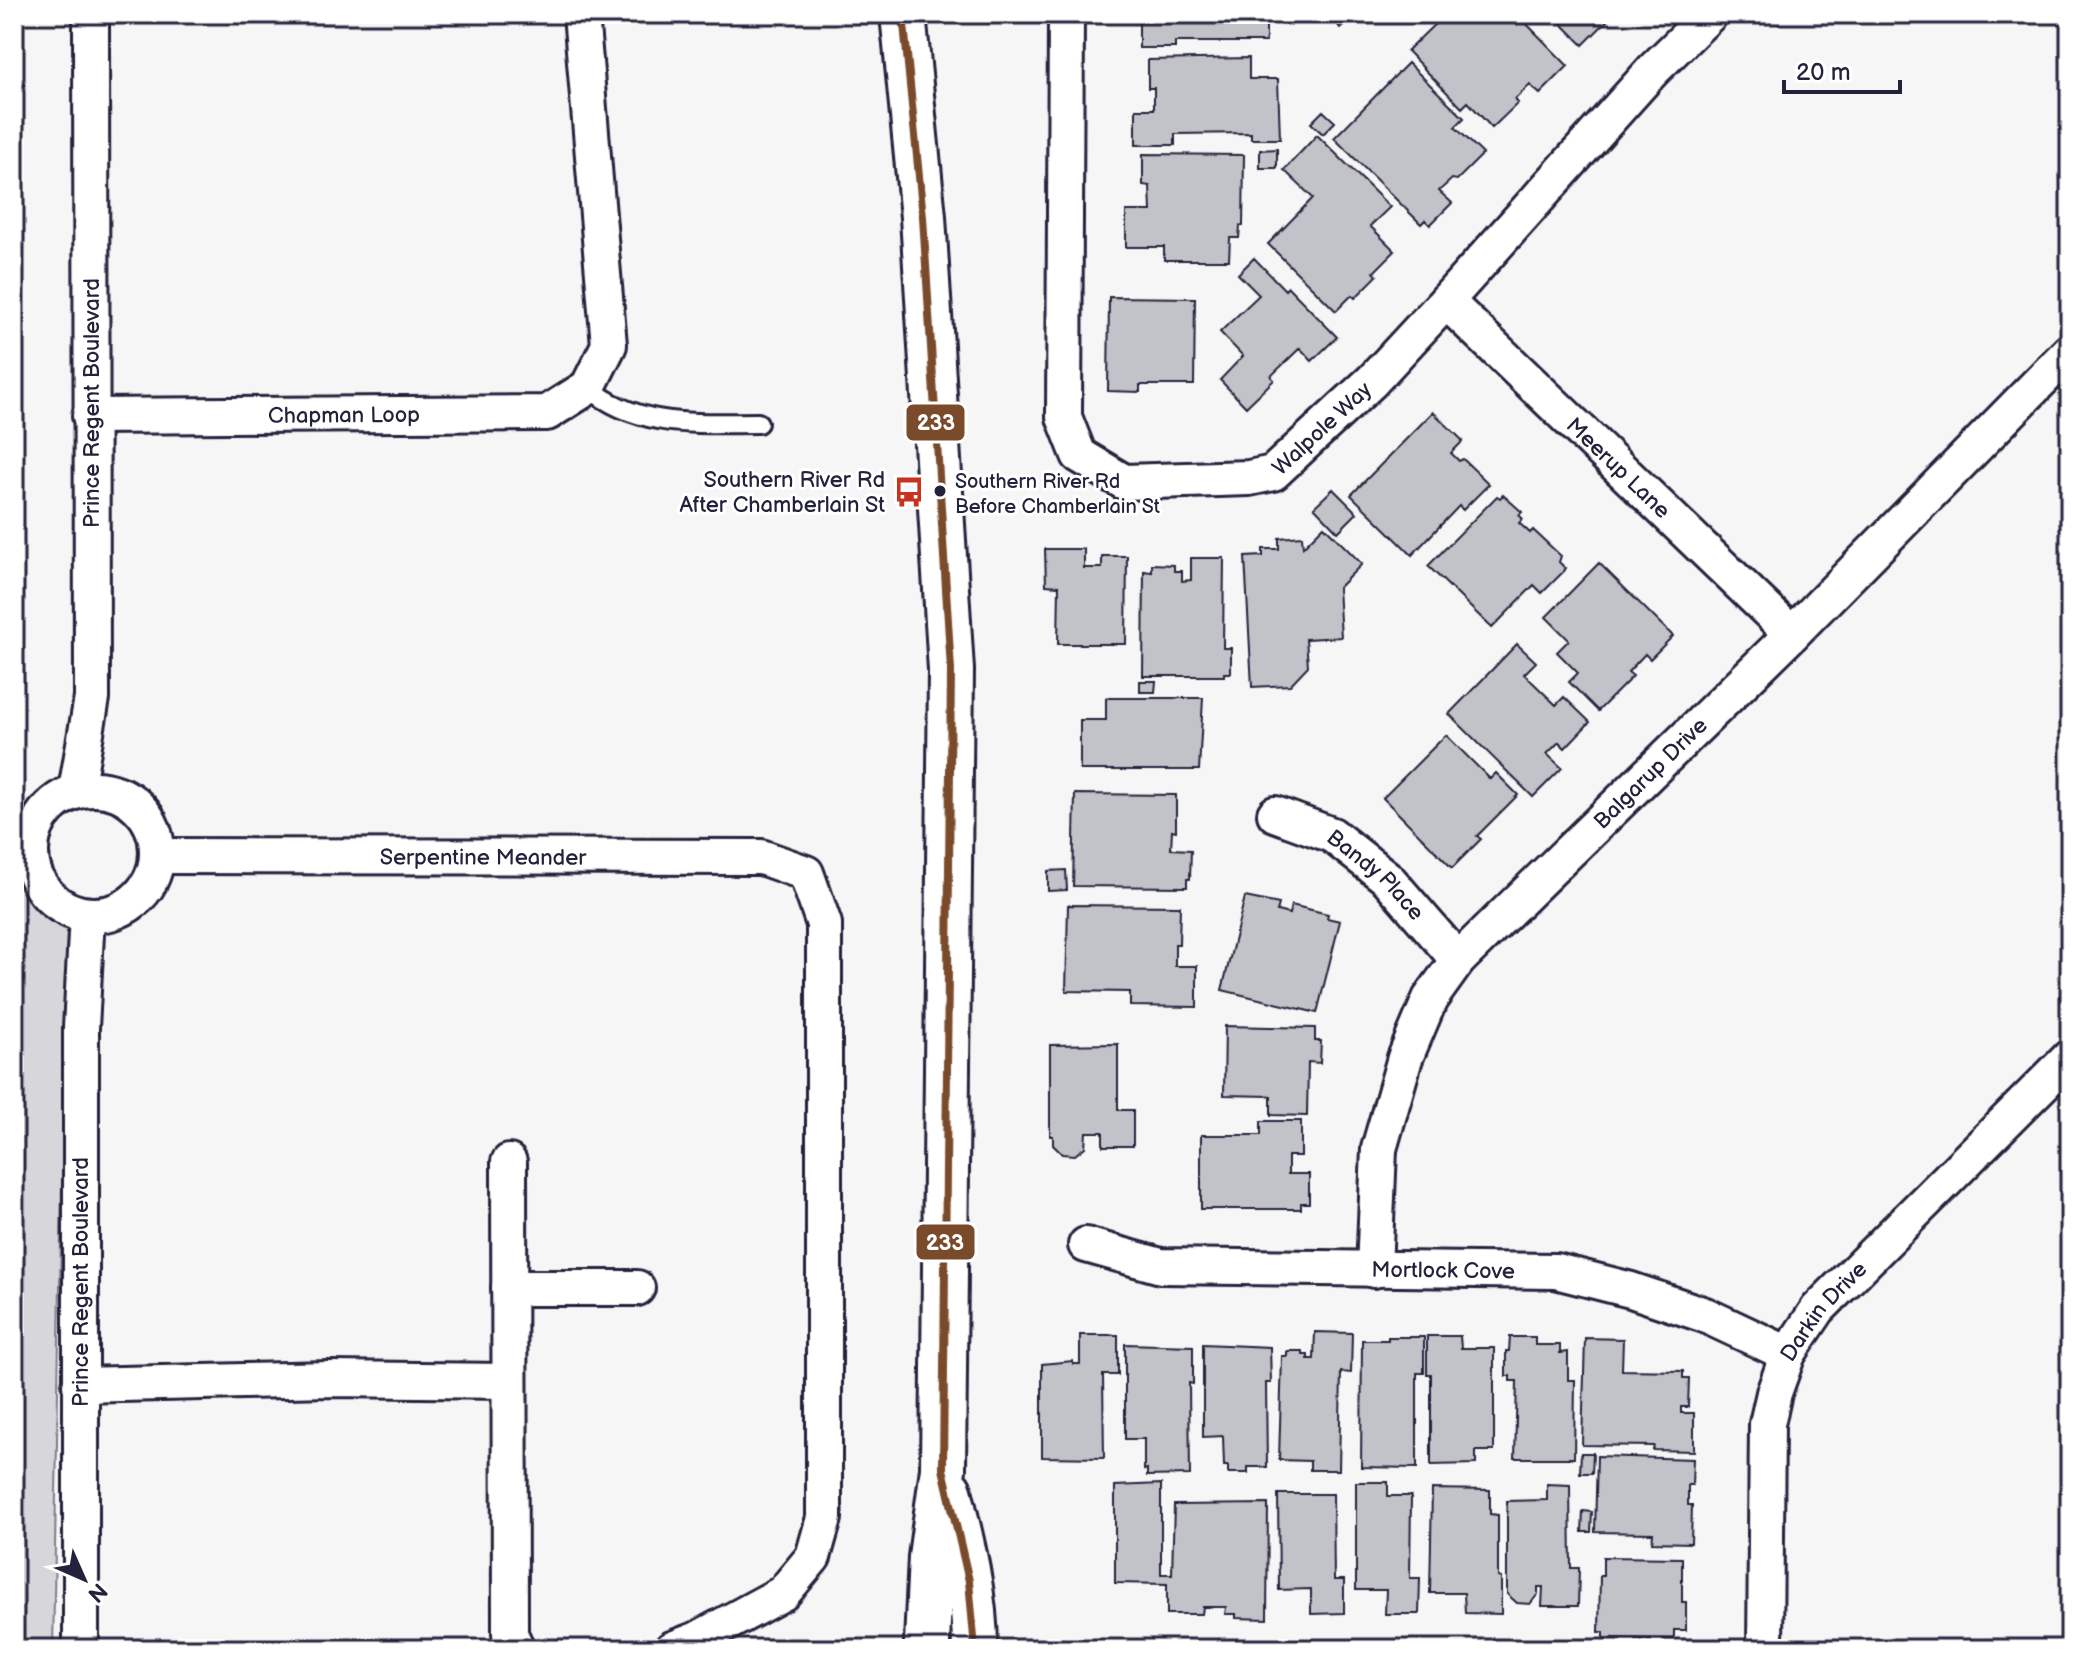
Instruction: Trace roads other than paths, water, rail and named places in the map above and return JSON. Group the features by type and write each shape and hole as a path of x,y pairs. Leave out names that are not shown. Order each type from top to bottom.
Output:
{"main road":[{"path":"903,14 924,233 951,670 943,1469 922,1646 957,1642 974,1649 974,1612 965,1553 943,1469"}],"street":[{"name":"Prince Regent Boulevard","path":"76,791 92,698 91,14"},
{"path":"581,14 609,345 588,387"},
{"name":"Walpole Way","path":"1066,14 1064,417 1079,455 1124,482 1249,478 1273,473 1372,381 1653,70 1710,14"},
{"name":"Meerup Lane","path":"1446,301 1792,634"},
{"name":"Balgarup Drive","path":"1374,1270 1379,1149 1405,1058 1430,999 1458,960 1792,634 2070,351"},
{"name":"Chapman Loop","path":"90,416 547,413 588,387"},
{"path":"105,789 126,797 143,811 151,823 157,844 150,881 137,899 109,913 87,915 64,908 47,894 23,855 44,813 76,791 105,789"},
{"name":"Bandy Place","path":"1275,814 1332,835 1388,879 1458,960"},
{"name":"Serpentine Meander","path":"157,856 761,857 806,873 824,924 824,1518 813,1557 783,1593 698,1639 672,1649"},
{"name":"Prince Regent Boulevard","path":"81,1649 81,1028 87,915"},
{"name":"Darkin Drive","path":"1765,1649 1767,1424 1788,1354 1818,1309 2070,1057"},
{"path":"509,1162 510,1634 517,1649"},
{"name":"Mortlock Cove","path":"1086,1245 1161,1266 1556,1271 1631,1290 1705,1315 1788,1354"},
{"path":"509,1288 637,1288"},
{"path":"80,1385 329,1379 509,1381"}],"lane":[{"path":"588,387 606,402 637,415 666,422 758,423"}],"place":[{"name":"Southern River Rd Before Chamberlain St","path":"940,491"},
{"name":"Southern River Rd After Chamberlain St","path":"909,492"}]}
